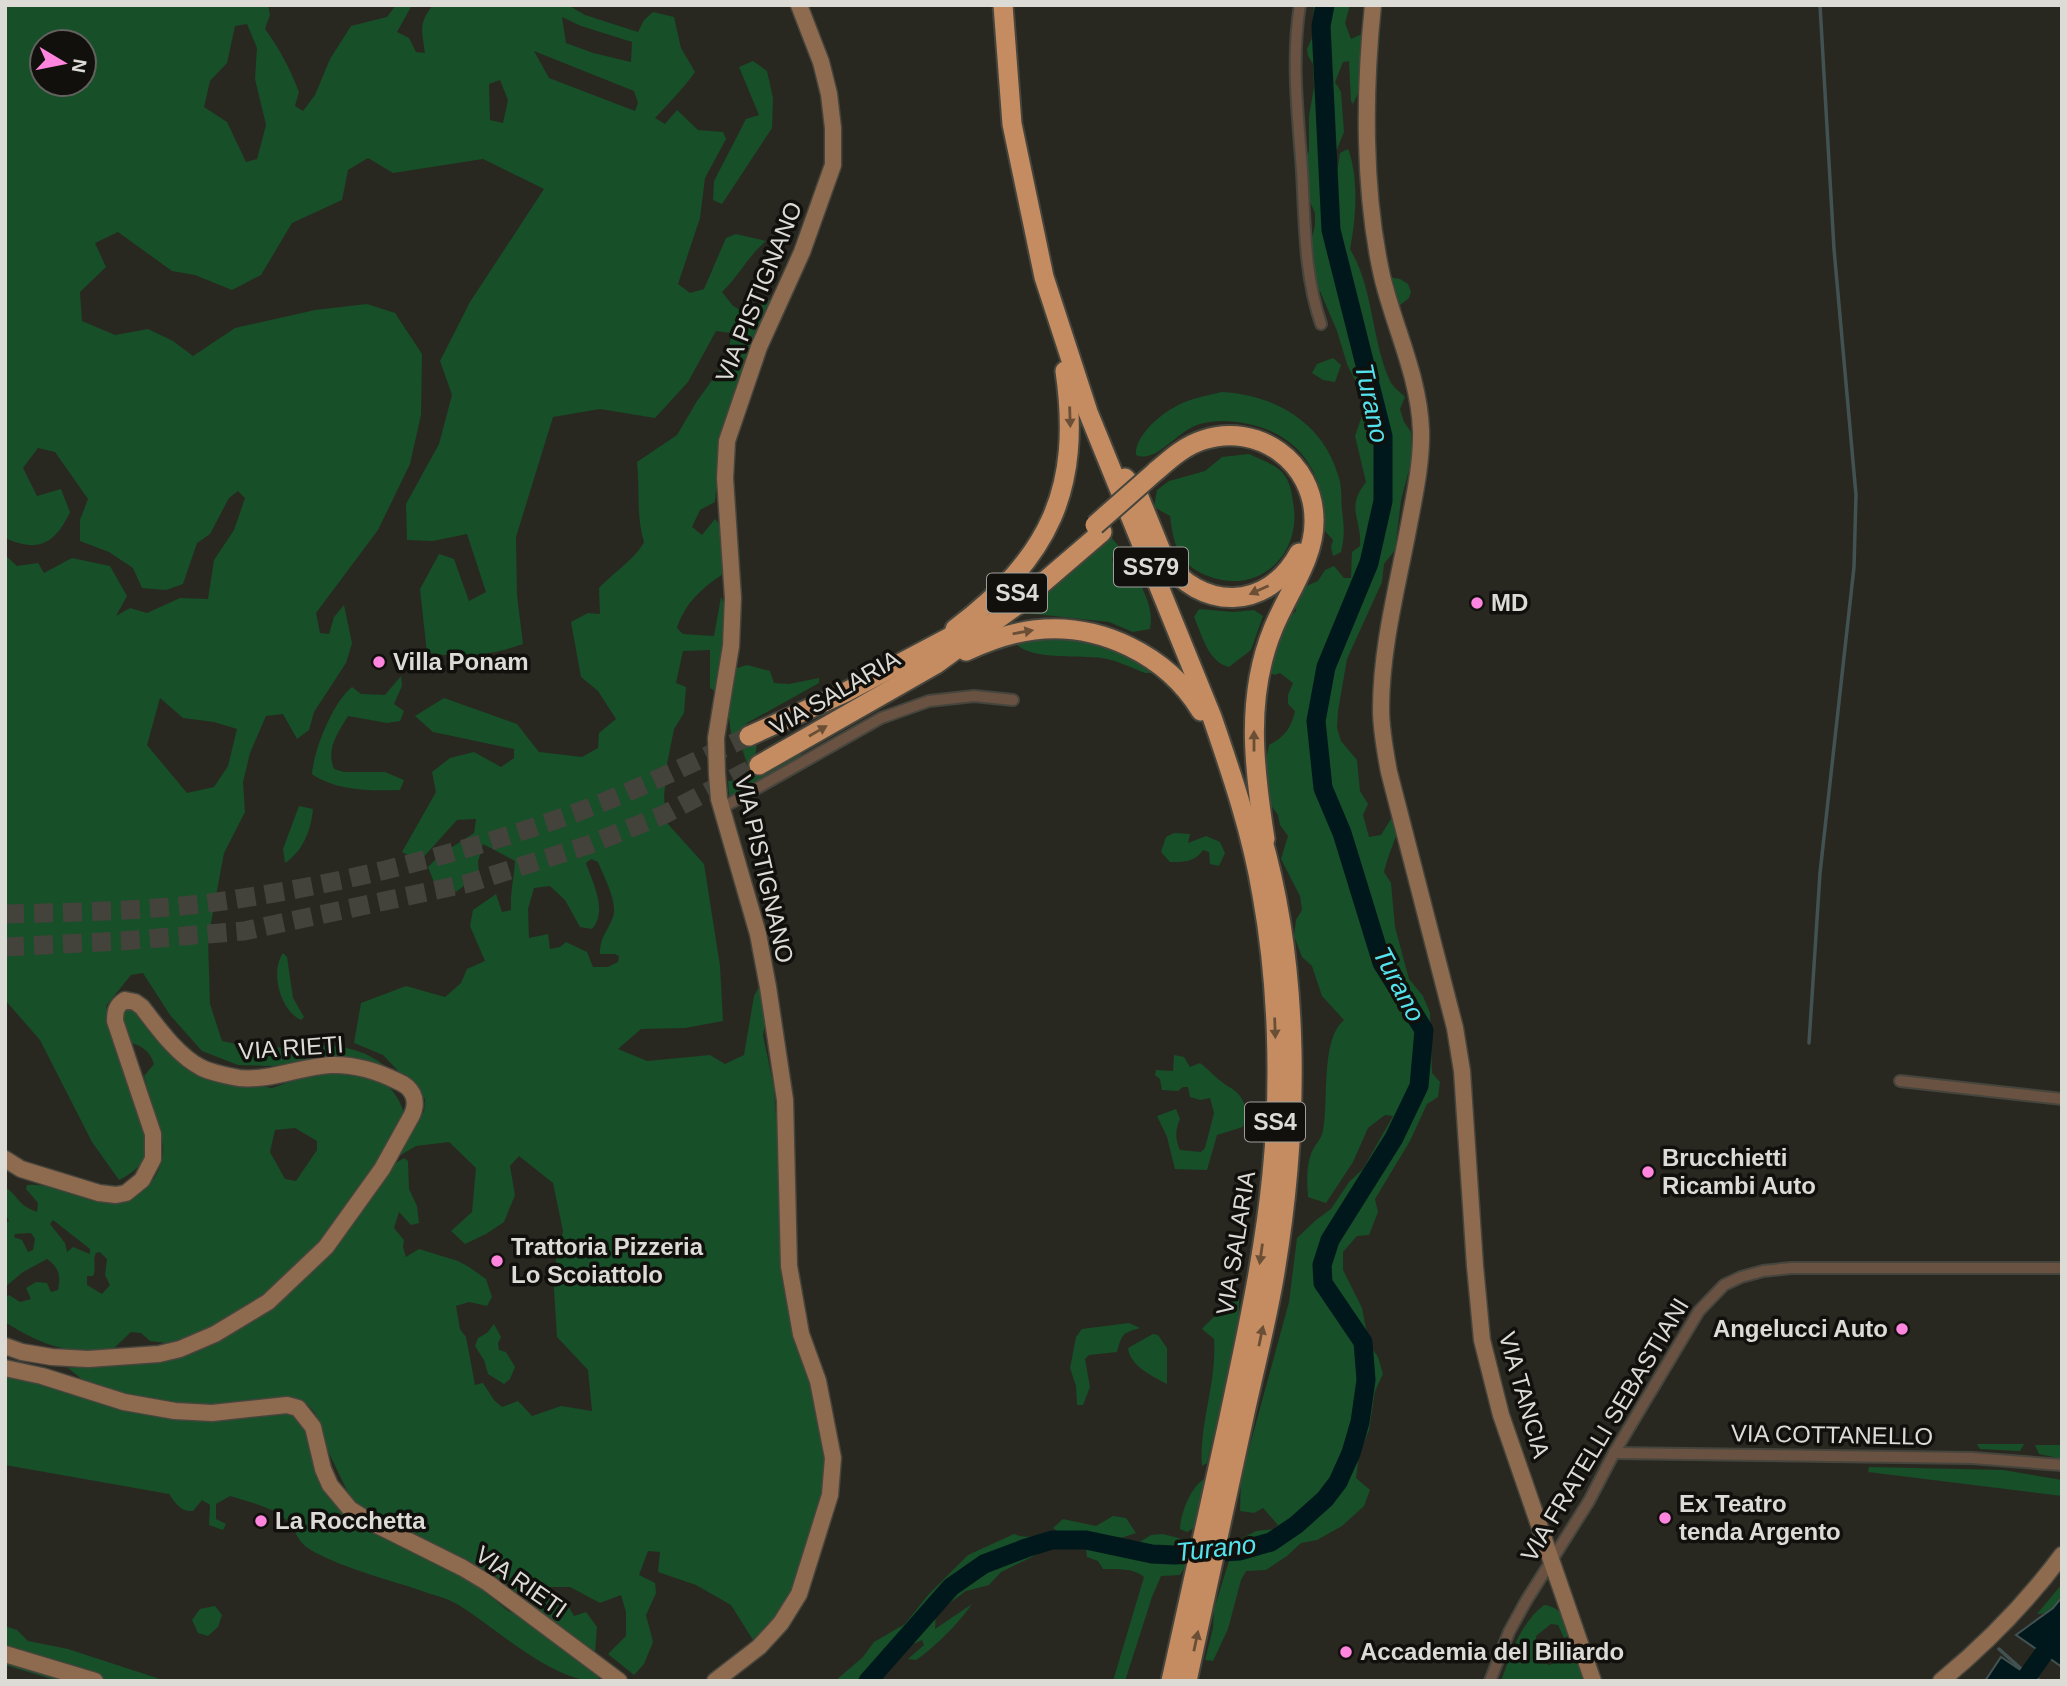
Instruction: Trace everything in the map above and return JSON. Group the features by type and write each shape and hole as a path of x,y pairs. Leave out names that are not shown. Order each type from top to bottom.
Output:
{"highway":[{"name":"SS79","path":"1003,5 1012,124 1044,277 1088,412 1212,717 1229,768"},
{"path":"933,656 1010,583 1040,542 1052,517 1062,490 1070,442 1070,408 1059,325"},
{"name":"SS79","path":"1073,366 1096,410 1237,756 1268,857"},
{"name":"SS4","path":"1158,476 1192,444 1215,437 1246,437 1273,447 1290,460 1303,476 1311,496 1314,526 1311,545 1273,629 1257,695 1254,729 1255,771 1268,857"},
{"path":"933,656 1017,605 1099,529 1158,476 1188,457 1216,446 1248,446 1269,454 1293,477 1302,496 1306,525 1298,554 1279,579 1251,595 1229,598 1199,590 1170,567 1137,492 1124,477"},
{"name":"SS4","path":"933,656 1032,630 1068,629 1117,640 1147,656 1192,697 1229,768"},
{"name":"VIA SALARIA","path":"749,736 933,656"},
{"name":"VIA SALARIA","path":"759,765 933,656"},
{"name":"VIA SALARIA","path":"1224,1475 1257,1281 1272,1174 1277,1097 1275,1019 1262,895 1248,831 1229,768"},
{"name":"VIA SALARIA","path":"1171,1681 1196,1601 1224,1475 1274,1279 1288,1176 1292,1099 1290,1017 1276,891 1268,857"},
{"name":"VIA SALARIA","path":"1187,1681 1196,1601"}],"street":[{"name":"VIA PISTIGNANO","path":"715,1681 759,1647 781,1623 799,1594 830,1495 833,1458 818,1381 801,1334 789,1266 785,1100 758,934 722,808 716,738 730,646 733,598 725,478 727,441 759,347 802,252 833,165 829,94 821,62 799,5"},
{"path":"1300,5 1295,81 1306,259 1314,305 1321,324"},
{"name":"VIA TANCIA","path":"1373,5 1368,74 1369,159 1374,226 1384,285 1418,400 1421,433 1411,512 1383,676 1381,710 1389,772 1455,1028 1462,1072 1482,1340 1502,1415 1593,1681"},
{"path":"722,808 881,718 929,701 974,695 1013,700"},
{"name":"VIA RIETI","path":"5,1159 21,1169 99,1193 126,1193 142,1180 153,1159 153,1134 115,1021 118,1004 125,1000 142,1007 178,1049 202,1068 239,1077 276,1076 329,1065 357,1066 379,1072 406,1085 415,1096 416,1106 412,1115 374,1180 326,1247 268,1302 215,1334 180,1349 159,1354 88,1359 52,1357 5,1346"},
{"path":"1900,1081 2062,1099"},
{"name":"VIA FRATELLI SEBASTIANI","path":"1490,1681 1510,1632 1589,1501 1614,1453 1699,1311 1724,1285 1741,1276 1762,1270 1791,1268 2062,1268"},
{"name":"VIA RIETI","path":"5,1368 42,1376 124,1402 175,1411 212,1413 287,1405 298,1408 313,1427 330,1485 350,1509 488,1583 619,1681"},
{"name":"VIA COTTANELLO","path":"1614,1453 1972,1458 2058,1467"},
{"path":"1941,1681 2031,1595 2062,1555"},
{"path":"5,1654 95,1681"}],"green space":[{"path":"5,5 268,5 270,15 265,29 284,59 299,92 295,106 303,111 315,95 330,59 351,26 387,17 396,5 412,5 397,32 409,38 416,52 425,53 423,22 433,5 568,5 585,15 638,32 644,20 653,12 674,17 681,48 695,72 655,118 665,124 677,110 698,130 723,132 726,139 705,178 700,218 678,284 690,293 704,289 726,238 736,234 766,241 722,292 733,306 752,316 766,299 772,301 750,349 721,438 715,502 700,510 692,527 702,535 715,519 721,526 723,574 695,597 677,628 683,634 714,636 721,597 727,618 727,630 716,692 710,688 710,650 683,651 676,683 686,687 684,713 674,729 664,797 667,823 704,864 720,966 723,1021 685,1028 641,1029 618,1049 647,1061 710,1055 725,1064 744,1055 754,996 761,983 766,1020 763,1035 774,1088 780,1175 780,1268 794,1337 811,1385 826,1459 825,1495 794,1589 777,1615 753,1640 731,1605 696,1585 658,1572 660,1552 648,1551 639,1575 655,1583 656,1593 646,1615 653,1642 644,1664 634,1675 608,1654 626,1636 626,1612 621,1595 600,1603 570,1587 541,1587 566,1602 574,1616 586,1612 597,1627 595,1653 493,1574 384,1520 351,1499 329,1453 315,1413 308,1405 295,1400 204,1407 128,1397 84,1381 68,1368 177,1358 194,1353 273,1306 383,1170 404,1158 408,1161 409,1189 417,1206 419,1223 411,1225 399,1212 394,1228 404,1240 406,1257 419,1249 458,1261 486,1279 492,1297 487,1306 469,1302 456,1306 460,1329 466,1337 475,1385 483,1383 502,1407 518,1401 532,1416 561,1406 592,1411 588,1370 557,1337 553,1274 563,1231 553,1183 519,1156 510,1166 515,1195 504,1222 465,1244 451,1231 472,1212 476,1168 449,1142 416,1146 389,1162 410,1124 424,1112 425,1099 383,1055 354,1043 361,1003 406,986 445,997 461,983 467,969 485,961 470,926 473,910 496,894 502,912 511,910 515,861 483,844 478,862 479,874 456,892 436,887 428,867 440,855 474,833 476,819 457,820 420,861 402,852 436,792 432,772 450,758 474,752 501,767 514,758 514,749 433,732 415,716 444,698 517,724 539,752 582,757 598,748 599,733 616,719 598,691 581,677 571,622 588,613 600,614 599,588 630,560 644,542 639,513 637,462 677,435 726,361 732,333 716,331 688,382 655,418 600,409 553,417 516,537 517,595 523,644 476,655 427,653 420,589 439,554 454,559 469,601 486,592 467,534 433,541 407,540 406,504 439,444 452,395 440,361 470,302 544,189 483,159 393,173 368,158 348,170 342,200 292,223 261,275 232,290 195,275 172,271 118,232 95,243 106,267 80,292 82,321 115,335 148,329 173,341 193,356 235,328 315,310 367,304 395,313 422,354 421,415 410,464 378,530 316,613 320,633 329,634 334,617 344,605 352,643 346,663 314,712 309,730 297,739 283,714 266,716 250,753 243,782 245,812 224,853 208,939 210,1004 222,1041 260,1048 342,1047 371,1057 385,1066 329,1059 273,1066 238,1065 202,1051 170,1015 143,973 131,975 106,1006 139,1103 147,1141 146,1154 141,1163 119,1180 92,1142 40,1040 5,1000 5,555 17,566 38,563 44,573 72,558 110,566 127,596 116,616 130,608 147,613 180,598 208,599 214,560 234,530 245,498 238,491 229,498 210,534 197,543 183,584 166,590 142,588 133,568 109,552 80,541 80,520 88,499 55,452 38,448 23,468 37,496 61,489 70,512 58,532 44,543 17,543 5,538","holes":["562,17 632,42 631,62 566,43","247,24 257,48 255,79 266,125 257,159 246,162 227,122 204,107 210,81 227,63 235,26","534,51 634,91 638,103 635,111 549,78","500,80 508,100 503,123 490,120 489,84","160,698 183,718 214,722 237,729 228,766 214,787 187,793 147,745","591,859 598,862 614,904 613,917 603,939 600,954 619,956 618,962 608,967 593,967 587,952 566,942 560,947 550,949 548,934 529,938 528,909 534,888 550,886 565,900 580,927 592,929 597,922 599,905 586,863"]},
{"path":"1314,5 1350,5 1345,23 1351,39 1362,34 1359,91 1353,104 1349,61 1343,62 1335,82 1341,92 1344,132 1335,154 1334,170 1337,173 1340,153 1348,149 1354,172 1355,199 1350,249 1364,281 1384,365 1391,383 1405,397 1400,409 1411,432 1412,459 1401,500 1395,550 1384,564 1382,582 1347,659 1337,728 1341,741 1357,760 1360,791 1368,804 1363,815 1369,837 1381,835 1394,814 1401,821 1384,872 1391,883 1395,927 1409,979 1423,996 1430,1013 1432,1073 1440,1082 1438,1097 1427,1104 1410,1141 1375,1199 1378,1212 1369,1235 1357,1236 1343,1252 1343,1270 1362,1308 1369,1344 1378,1357 1383,1374 1375,1391 1369,1430 1359,1454 1356,1478 1370,1490 1364,1506 1342,1526 1317,1540 1301,1543 1266,1570 1246,1571 1241,1580 1228,1629 1213,1661 1205,1660 1213,1628 1214,1609 1235,1542 1256,1531 1274,1529 1278,1525 1263,1508 1254,1513 1240,1511 1241,1478 1289,1302 1297,1238 1331,1209 1349,1182 1363,1169 1393,1116 1385,1115 1368,1128 1353,1162 1326,1203 1308,1197 1309,1159 1321,1136 1325,1118 1328,1056 1336,1029 1344,1020 1322,996 1312,966 1302,957 1294,936 1296,920 1302,910 1300,896 1281,859 1288,836 1269,803 1262,779 1269,745 1286,732 1295,711 1288,704 1293,683 1280,673 1274,675 1269,672 1282,624 1296,611 1294,598 1299,589 1318,581 1325,570 1334,566 1344,578 1351,578 1352,552 1360,546 1356,499 1366,482 1355,436 1365,407 1320,291 1303,276 1315,225 1315,213 1302,184 1302,169 1309,151 1309,116 1314,87 1313,64 1307,49 1312,38"},
{"path":"753,61 767,71 773,98 772,128 722,204 713,200 714,181 746,119 759,115 739,67"},
{"path":"1388,277 1408,284 1411,292 1409,298 1399,306 1382,305 1376,292 1379,282"},
{"path":"1333,358 1341,365 1335,382 1323,380 1312,373 1317,364"},
{"path":"1222,392 1242,394 1279,406 1310,427 1322,442 1332,459 1340,482 1344,531 1341,552 1333,556 1333,540 1325,531 1321,495 1309,464 1299,451 1271,431 1239,422 1207,422 1192,427 1152,455 1136,455 1136,448 1143,435 1167,412 1190,400"},
{"path":"1249,454 1275,467 1287,479 1293,502 1294,521 1284,554 1273,566 1260,575 1227,581 1208,576 1187,564 1175,543 1170,516 1154,507 1157,490 1169,481 1205,471 1222,457"},
{"path":"1111,537 1120,548 1112,559 1114,567 1129,550 1138,558 1138,576 1150,609 1150,629 1133,632 1109,622 1026,613 1096,547"},
{"path":"1199,609 1233,612 1254,610 1263,616 1251,650 1229,667 1216,660 1194,617"},
{"path":"1034,636 1096,645 1126,656 1152,673 1102,658 1032,653 1015,643"},
{"path":"747,665 770,671 774,683 789,684 819,678 819,683 747,723 745,730 756,746 753,764 761,770 772,769 802,748 800,762 746,792 731,796 728,781 744,782 752,777 737,735 731,735 728,710 737,668"},
{"path":"401,676 402,686 394,704 404,711 400,721 387,723 348,716 334,742 331,755 334,769 344,772 385,772 404,780 400,790 343,787 312,774 316,752 326,727 345,694 352,687 361,694 385,695"},
{"path":"299,806 313,809 310,825 301,846 285,863 283,849"},
{"path":"1174,833 1190,834 1188,843 1206,836 1220,842 1225,853 1219,866 1210,864 1209,852 1203,850 1197,857 1189,860 1170,862 1161,852 1166,837"},
{"path":"283,953 287,957 293,998 304,1017 301,1020 288,1008 279,990 277,970"},
{"path":"130,1008 144,1014 191,1069 209,1080 226,1080 272,1088 313,1074 324,1075 333,1070 370,1077 395,1093 406,1118 333,1232 268,1292 229,1320 174,1344 150,1341 141,1333 131,1332 111,1351 67,1349 32,1337 5,1322 5,1298 9,1295 20,1302 31,1299 26,1288 36,1282 47,1283 51,1292 58,1290 59,1280 57,1269 47,1259 23,1272 5,1287 5,1224 9,1221 5,1214 5,1187 25,1206 37,1212 38,1203 26,1189 27,1185 49,1187 96,1201 117,1203 138,1194 154,1178 163,1157 163,1145 144,1076 154,1064 148,1053 131,1043 123,1031 123,1013","holes":["295,1128 317,1141 317,1150 296,1181 285,1179 270,1152 275,1130","53,1220 90,1249 90,1254 73,1247 67,1252 65,1243 50,1224","31,1233 35,1239 33,1250 28,1252 22,1240 14,1237 15,1234","100,1252 107,1259 105,1275 110,1285 102,1294 87,1285 87,1276 93,1276 94,1273 96,1253"]},
{"path":"1174,1055 1184,1057 1190,1067 1200,1063 1244,1102 1243,1127 1217,1135 1207,1170 1175,1169 1167,1137 1157,1116 1176,1109 1180,1119 1176,1134 1180,1150 1201,1152 1205,1148 1214,1113 1210,1098 1200,1100 1190,1097 1188,1087 1178,1091 1162,1090 1160,1079 1155,1075 1156,1070 1173,1071"},
{"path":"1239,1298 1232,1360 1207,1463 1202,1466 1214,1339 1202,1329"},
{"path":"1129,1323 1140,1328 1124,1335 1117,1352 1089,1355 1085,1359 1090,1387 1083,1405 1077,1405 1076,1386 1070,1368 1076,1337 1082,1329"},
{"path":"494,1324 501,1337 499,1350 506,1352 515,1367 510,1379 504,1384 488,1374 484,1360 475,1346 478,1338 487,1333"},
{"path":"1153,1334 1158,1335 1167,1348 1167,1384 1143,1370 1133,1360 1128,1348"},
{"path":"5,1374 43,1381 138,1413 188,1416 286,1411 299,1415 306,1424 334,1499 466,1576 508,1611 525,1618 589,1662 600,1677 596,1681 579,1679 561,1672 542,1663 453,1602 316,1553 302,1542 283,1517 261,1506 230,1496 216,1504 216,1519 226,1524 223,1530 209,1525 210,1505 202,1500 193,1511 189,1511 179,1507 169,1494 5,1465"},
{"path":"1977,1444 2024,1444 2020,1451 1980,1449"},
{"path":"2035,1445 2062,1445 2062,1459 2039,1454"},
{"path":"1869,1467 2003,1470 2062,1480 2062,1496 1868,1472"},
{"path":"1205,1479 1201,1511 1194,1528 1187,1532 1180,1529 1184,1509 1195,1487"},
{"path":"1113,1516 1126,1518 1136,1533 1119,1538 1086,1534 1069,1539 1053,1528 1063,1519 1096,1526"},
{"path":"1014,1534 1024,1537 1052,1537 1050,1548 1001,1572 989,1585 966,1591 936,1613 935,1629 972,1604 946,1634 916,1660 908,1659 924,1645 922,1640 901,1650 890,1664 858,1681 835,1681 863,1657 874,1642 905,1624 928,1595 968,1555"},
{"path":"1162,1534 1185,1542 1189,1560 1180,1575 1161,1576 1125,1681 1113,1681 1144,1577 1129,1570 1103,1569 1098,1561 1087,1557 1086,1548 1100,1543 1122,1553 1151,1535"},
{"path":"2062,1584 2056,1605 2048,1612 2037,1614"},
{"path":"1544,1605 1559,1611 1570,1635 1564,1638 1558,1625 1551,1624 1536,1636 1535,1660 1550,1665 1564,1656 1564,1645 1571,1640 1585,1681 1501,1681 1522,1630"},
{"path":"215,1606 222,1615 218,1627 208,1636 198,1633 192,1620 200,1609"},
{"path":"5,1626 17,1630 28,1641 68,1649 166,1681 58,1681 5,1665"}],"water":[{"path":"2062,1597 2062,1667 2016,1635 2053,1608"},
{"path":"2001,1657 2037,1681 1985,1681"}],"waterway":[{"name":"Turano","path":"868,1681 951,1587 984,1564 1026,1548 1052,1540 1086,1540 1152,1554 1175,1555 1239,1551 1271,1542 1296,1525 1325,1499 1338,1482 1351,1453 1360,1422 1366,1380 1363,1342 1323,1283 1322,1265 1330,1240 1394,1138 1419,1086 1424,1030 1382,963 1342,833 1323,788 1316,721 1326,667 1369,563 1383,501 1383,436 1331,230 1321,26 1325,5"},
{"path":"1809,1043 1820,873 1854,567 1856,495 1834,249 1820,5"},
{"path":"2024,1681 2062,1628"},
{"path":"1999,1649 2028,1675 2041,1681"}],"tunnel":[{"path":"5,914 122,910 208,903 366,875 450,853 575,813 749,736"},
{"path":"5,947 244,931 469,883 588,845 663,815 759,765"}],"place":[{"name":"MD","path":"1477,603"},
{"name":"Villa Ponam","path":"379,662"},
{"name":"Brucchietti Ricambi Auto","path":"1648,1172"},
{"name":"Trattoria Pizzeria Lo Scoiattolo","path":"497,1261"},
{"name":"Angelucci Auto","path":"1902,1329"},
{"name":"Ex Teatro tenda Argento","path":"1665,1518"},
{"name":"La Rocchetta","path":"261,1521"},
{"name":"Accademia del Biliardo","path":"1346,1652"}]}
